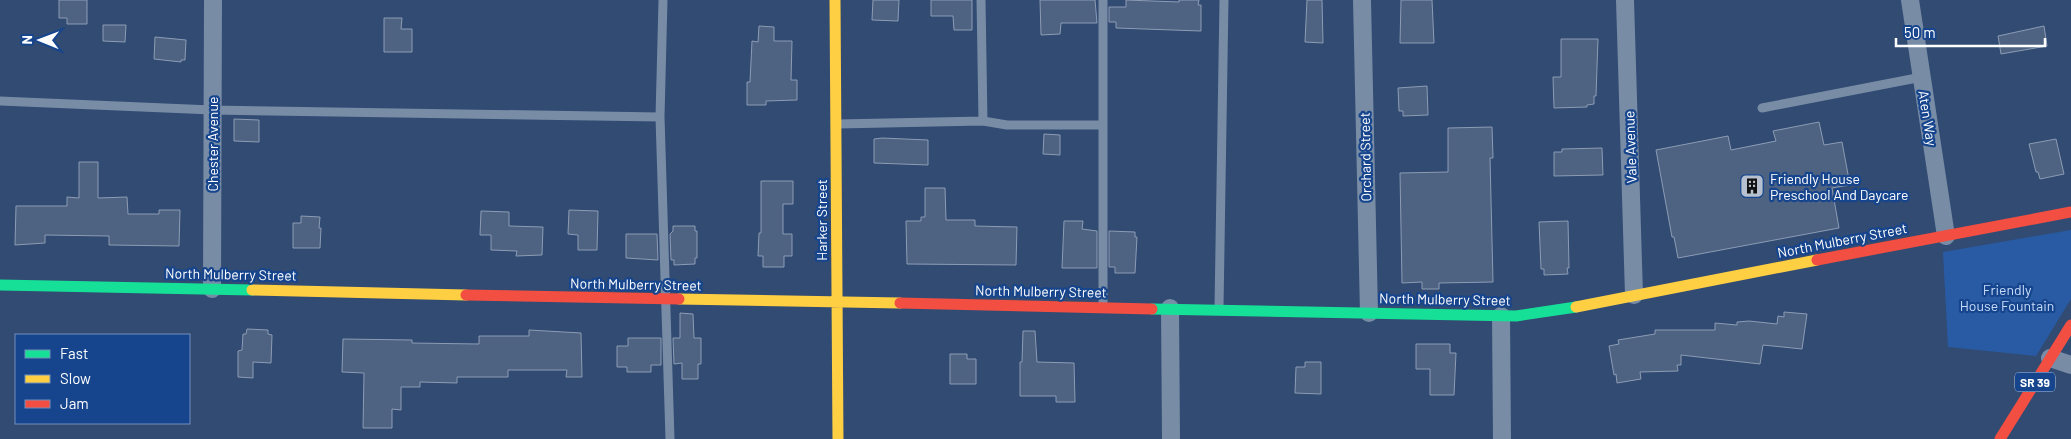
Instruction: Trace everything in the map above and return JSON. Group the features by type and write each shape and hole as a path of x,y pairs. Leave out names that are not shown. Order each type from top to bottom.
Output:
{"street":[{"name":"Chester Avenue","path":"212,289 213,0"},
{"name":"Harker Street","path":"835,0 838,439"},
{"name":"Orchard Street","path":"1362,0 1369,313"},
{"name":"Vale Avenue","path":"1625,0 1634,295"},
{"name":"Aten Way","path":"1910,0 1946,236"},
{"name":"North Mulberry Street","path":"0,286 1501,316 1537,314 2071,212"},
{"path":"1170,308 1171,439"},
{"path":"1501,316 1502,439"},
{"name":"SR 39","path":"2000,439 2071,325"},
{"path":"2050,358 2071,365"}],"lane":[{"path":"663,0 660,118 670,439"},
{"path":"981,0 983,121"},
{"path":"1103,0 1103,307"},
{"path":"1218,309 1224,0"},
{"path":"1762,108 1922,77"},
{"path":"0,101 212,110 660,118"},
{"path":"836,124 983,121 1007,125 1103,126"}],"green space":[{"name":"Friendly House Fountain","path":"2071,230 2071,299 2036,356 1948,347 1943,252"}],"building":[{"path":"59,0 87,0 87,24 67,24 67,18 59,18"},
{"path":"873,0 899,0 898,21 872,20"},
{"path":"931,0 972,0 972,30 954,30 953,16 931,16"},
{"path":"1040,0 1095,0 1097,23 1061,23 1060,34 1041,35"},
{"path":"1126,0 1179,2 1179,0 1199,0 1198,5 1201,5 1201,31 1116,28 1116,22 1109,22 1109,7 1126,7"},
{"path":"1307,0 1322,0 1323,43 1305,42"},
{"path":"1401,0 1432,0 1434,43 1400,43"},
{"path":"384,18 402,18 401,29 412,29 412,52 384,52"},
{"path":"103,25 126,25 125,42 103,41"},
{"path":"759,26 774,27 774,41 792,41 791,80 797,80 797,100 766,101 766,105 747,105 747,82 750,82 752,41 758,42"},
{"path":"2044,26 2047,46 2001,54 1998,36"},
{"path":"155,37 186,40 185,60 181,60 181,62 154,59"},
{"path":"1561,39 1598,39 1596,96 1594,96 1594,104 1587,105 1587,107 1554,108 1553,77 1561,77"},
{"path":"1427,86 1428,115 1403,116 1403,111 1399,111 1398,88"},
{"path":"234,119 259,120 259,142 234,141"},
{"name":"Friendly House Preschool And Daycare","path":"1819,122 1824,145 1842,142 1850,185 1832,188 1839,228 1678,258 1674,237 1672,237 1656,150 1728,136 1731,150 1776,141 1773,131"},
{"path":"1492,127 1493,158 1490,158 1493,282 1439,283 1439,289 1422,289 1422,282 1402,283 1400,173 1448,172 1448,128"},
{"path":"1044,134 1060,135 1060,155 1043,154"},
{"path":"874,139 928,140 928,165 874,163"},
{"path":"2056,139 2064,174 2040,179 2038,172 2036,172 2029,144"},
{"path":"1602,148 1603,175 1554,176 1554,152 1562,152 1562,149"},
{"path":"79,162 98,162 98,198 127,197 128,214 159,214 159,210 180,210 179,246 109,245 109,236 45,235 45,243 15,245 16,206 67,206 67,197 79,198"},
{"path":"761,181 793,181 793,204 783,204 783,234 792,234 792,256 784,256 784,267 763,267 763,256 758,256 759,233 761,233"},
{"path":"925,188 945,188 946,220 975,220 975,226 1017,227 1016,265 907,264 906,221 921,221 921,217 925,217"},
{"path":"569,210 598,211 597,250 578,250 578,235 568,234"},
{"path":"481,211 509,212 509,226 543,227 542,255 516,256 517,251 491,250 491,235 480,235"},
{"path":"301,216 320,217 320,248 293,248 293,223 301,223"},
{"path":"1064,221 1083,221 1082,229 1097,231 1097,268 1062,268"},
{"path":"1568,221 1568,274 1544,275 1544,269 1541,269 1539,222"},
{"path":"673,226 695,226 695,231 697,231 697,258 695,258 695,264 674,265 674,260 671,260 670,234 673,231"},
{"path":"1109,231 1135,232 1135,237 1137,237 1135,273 1115,273 1115,267 1109,267"},
{"path":"626,234 657,234 658,260 626,258"},
{"path":"1784,312 1807,314 1802,349 1763,345 1760,364 1681,355 1681,365 1677,365 1678,371 1640,372 1641,379 1617,383 1609,346 1619,344 1618,340 1655,334 1655,330 1715,330 1715,323 1737,325 1737,322 1749,321 1777,324 1778,316 1784,317"},
{"path":"680,313 693,314 694,338 701,338 701,364 698,364 698,379 682,379 682,363 674,364 673,338 680,338"},
{"path":"247,329 268,330 268,334 272,335 271,363 253,362 253,378 238,377 238,351 242,350 243,334 246,334"},
{"path":"529,330 581,333 582,377 566,377 567,370 508,370 508,377 457,377 457,383 420,382 420,387 401,387 401,410 392,409 392,428 363,428 364,373 342,372 343,339 412,340 412,343 479,344 479,336 529,336"},
{"path":"1023,331 1035,331 1037,362 1074,363 1075,402 1056,402 1056,396 1020,396 1020,362 1022,362"},
{"path":"628,338 661,338 661,365 651,365 651,372 627,372 627,367 617,367 617,346 628,346"},
{"path":"1416,344 1450,344 1450,353 1456,353 1454,395 1430,395 1430,369 1416,369"},
{"path":"950,354 967,354 967,359 976,359 976,384 950,384"},
{"path":"1305,362 1321,362 1321,394 1295,393 1296,367 1305,367"}],"traffic: fast":[{"path":"0,285 252,290"},
{"path":"1152,309 1516,316 1576,307"}],"traffic: slow":[{"path":"835,0 838,439"},
{"path":"1576,307 1817,260"},
{"path":"252,290 466,295"},
{"path":"679,299 900,303"}],"traffic: jam":[{"path":"1817,260 2071,212"},
{"path":"466,295 679,299"},
{"path":"900,303 1152,309"},
{"path":"2000,439 2071,325"}],"place":[{"name":"Friendly House Preschool And Daycare","path":"1752,186"}]}
